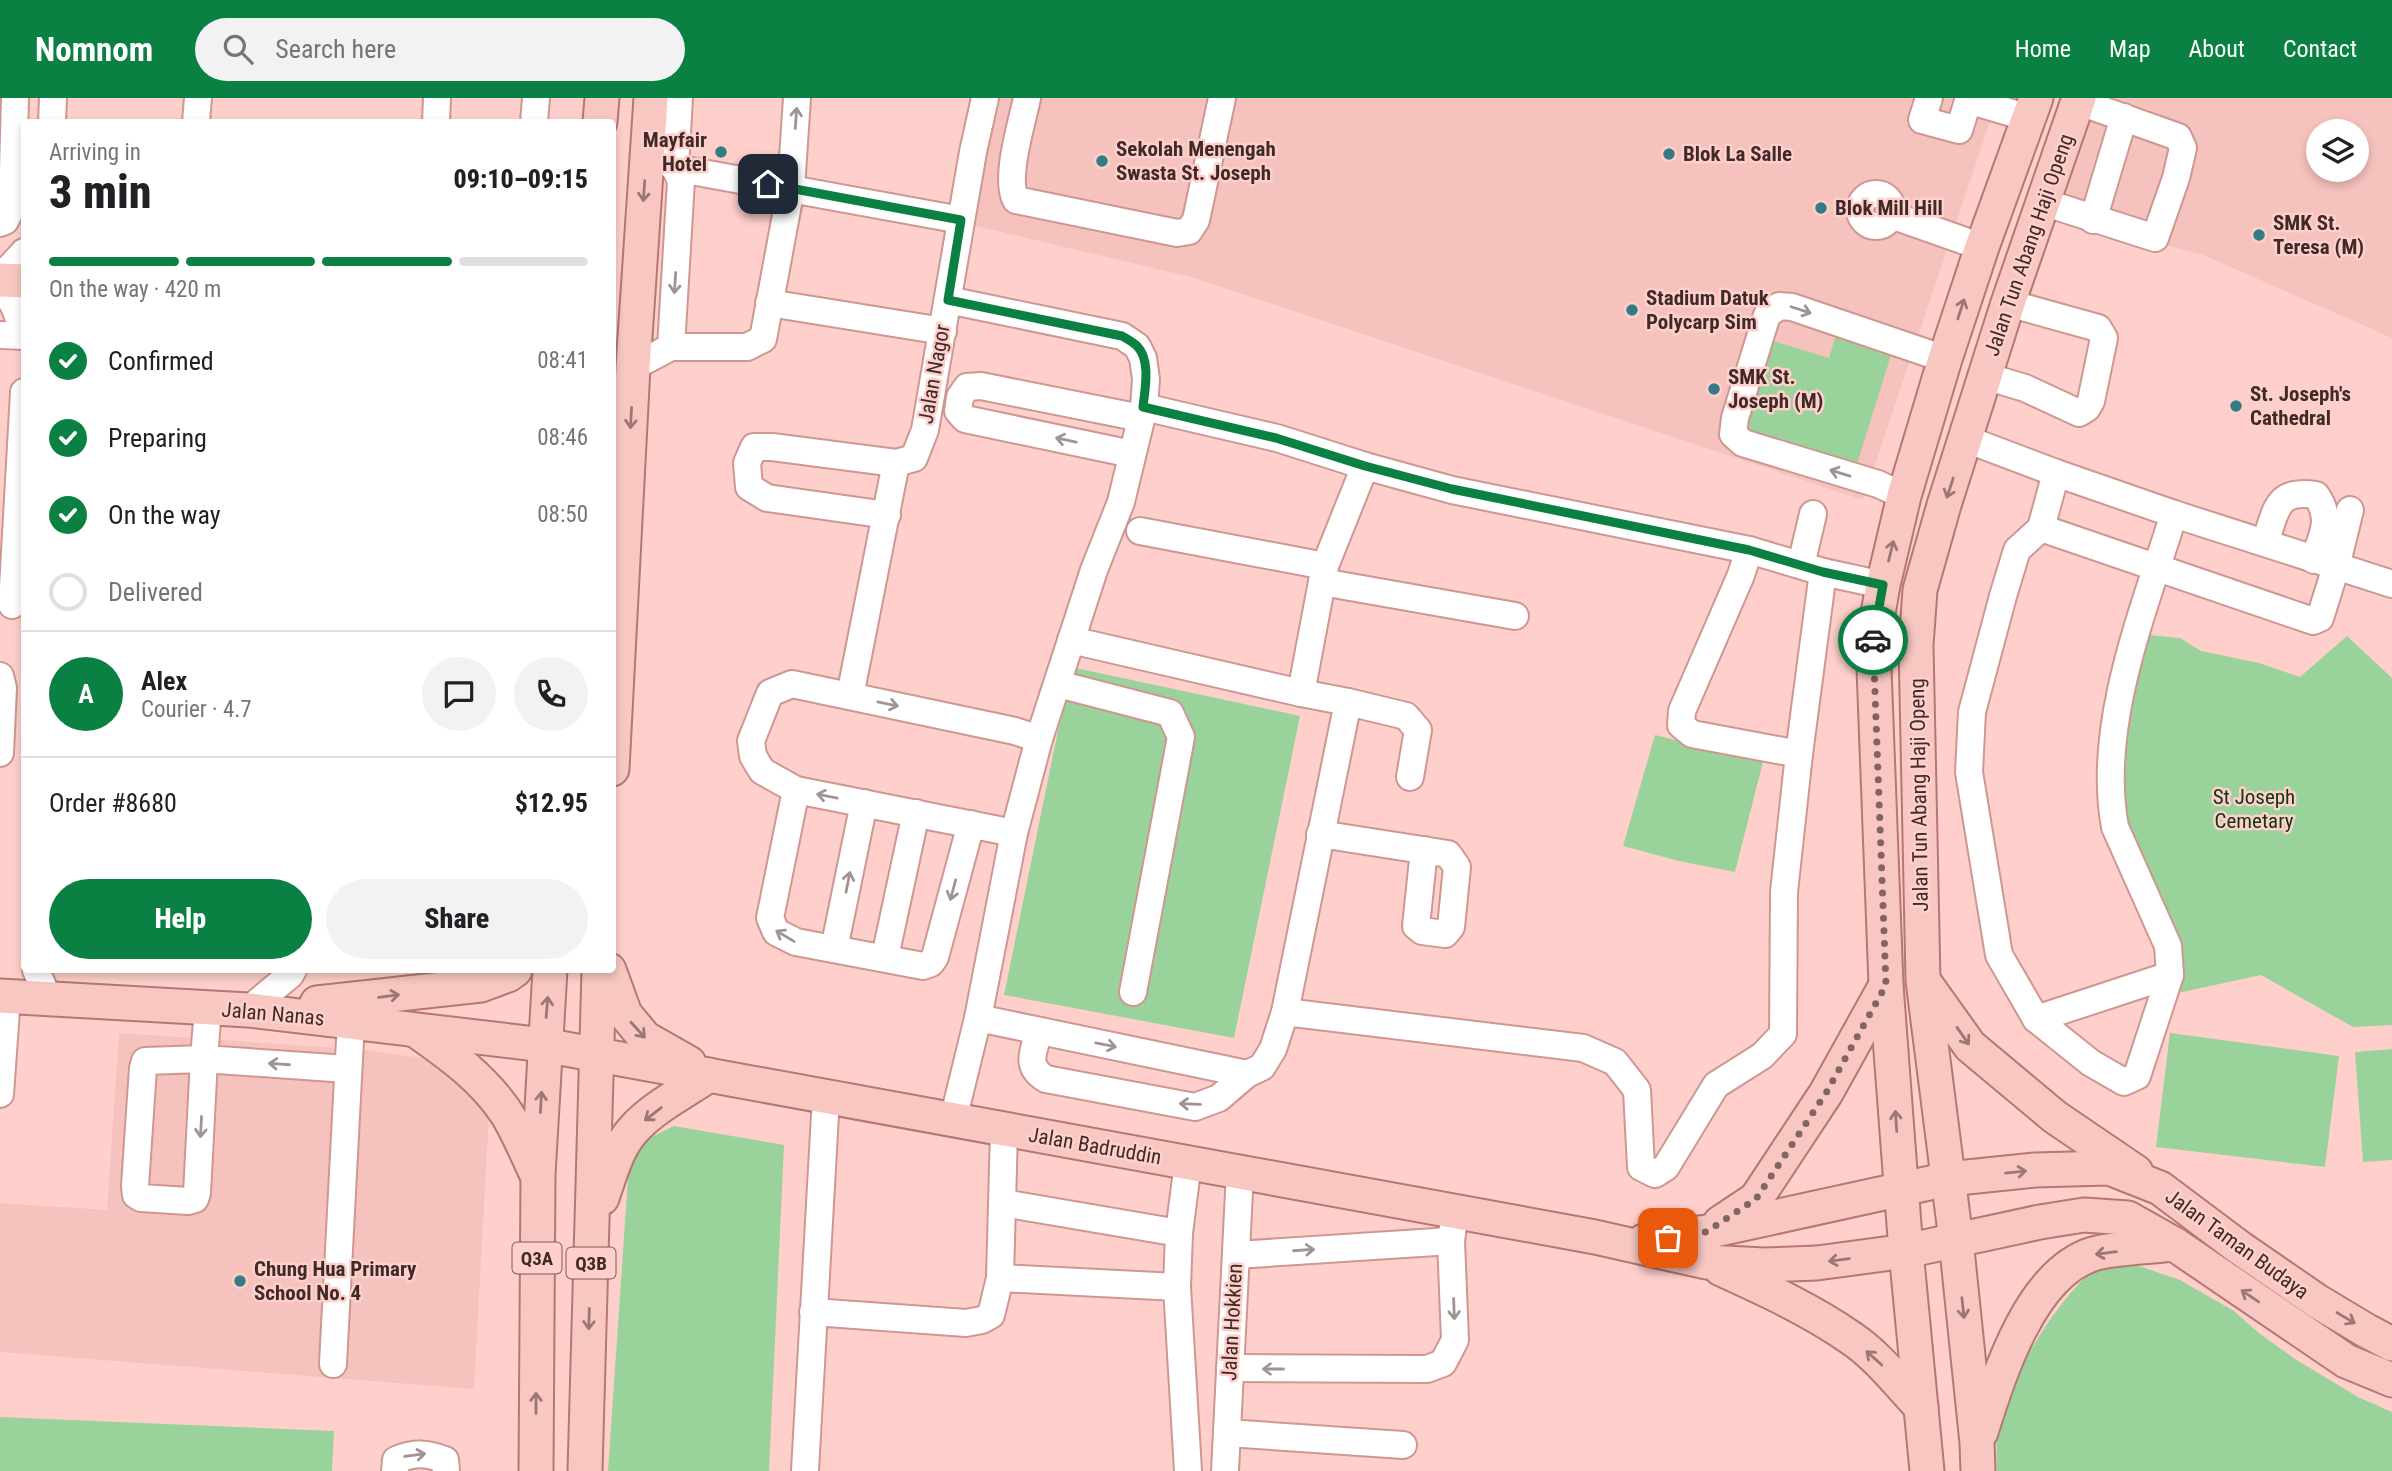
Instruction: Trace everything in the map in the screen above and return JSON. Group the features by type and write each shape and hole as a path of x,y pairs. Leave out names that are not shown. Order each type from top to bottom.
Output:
{"main road":[{"path":"600,119 602,98"},
{"path":"616,692 650,98"},
{"name":"Jalan Tun Abang Haji Openg","path":"1978,1457 1956,1240 1923,981 1916,645 1920,590 2008,303 2078,100"},
{"name":"Jalan Tun Abang Haji Openg","path":"1927,1471 1906,1251 1886,985 1873,642 1904,496 1945,359 1982,247 2033,108"},
{"path":"0,280 21,281"},
{"path":"248,1010 481,985 511,973"},
{"name":"Q3A","path":"536,1471 538,1175 550,973"},
{"name":"Q3B","path":"584,1471 599,973"},
{"path":"592,1225 617,1156 633,1129 709,1075 645,1038 625,1014 610,973"},
{"path":"1923,981 1970,1046 2055,1117 2160,1188"},
{"name":"Jalan Nanas","path":"3,996 42,984 208,1008 351,1021 544,1045 595,1055"},
{"path":"1886,985 1826,1093 1756,1199 1706,1247 1758,1286 1853,1339 1921,1407"},
{"path":"415,1030 461,1063 485,1086 507,1115 538,1175"},
{"name":"Jalan Badruddin","path":"595,1055 1240,1172 1453,1226 1706,1247 1764,1265 1817,1263 1906,1251"},
{"name":"Jalan Taman Budaya","path":"1902,1189 1948,1179 2035,1170 2109,1168 2160,1188 2317,1301 2392,1343"},
{"name":"Jalan Badruddin","path":"1706,1247 1902,1189"},
{"name":"Jalan Taman Budaya","path":"1906,1251 2084,1214 2128,1218 2174,1244 2346,1361 2392,1380"},
{"path":"1978,1457 1996,1385 2034,1303 2059,1272 2093,1254 2174,1244"}],"street":[{"path":"0,223 5,221 12,207 15,98"},
{"path":"52,119 53,98"},
{"path":"196,119 198,98"},
{"path":"419,119 421,98"},
{"path":"436,119 437,98"},
{"path":"534,119 536,98"},
{"path":"671,347 681,181 675,168 679,98"},
{"path":"633,367 671,347 747,347 763,339 791,188 797,98"},
{"name":"Jalan Nagor","path":"896,463 914,458 925,430 967,184 985,98"},
{"path":"1027,98 1012,177 1011,192 1016,200 1177,233 1189,231 1196,220 1222,98"},
{"path":"1929,98 1922,120 1959,130 1969,99 2033,108"},
{"path":"2043,202 2155,238 2176,178 2183,148 2178,137 2078,100"},
{"path":"2093,220 2124,117"},
{"path":"647,147 675,168 961,220"},
{"path":"967,184 1011,192"},
{"path":"1891,215 1982,247"},
{"path":"21,256 0,280 21,326"},
{"path":"948,300 1122,336 1138,346 1146,379 1142,412 1121,502 1094,570 1071,640 1039,739 1014,833 978,1018 953,1120"},
{"path":"769,303 943,331"},
{"path":"1985,376 2025,388 2079,413 2087,408 2091,401 2104,338 2098,328 2008,303"},
{"path":"1904,496 1878,484 1743,443 1733,434 1737,411 1767,315 1779,306 1792,307 1945,359"},
{"path":"0,335 21,334"},
{"path":"1132,454 965,419 958,411 959,402 967,387 981,386 1142,412 1276,438 1365,466 1464,492 1749,550 1812,569 1883,585"},
{"path":"931,397 959,402"},
{"path":"0,421 21,422"},
{"path":"1966,439 2056,474 2392,584"},
{"path":"12,606 8,528 21,442"},
{"path":"850,696 887,515 896,463 754,447 747,463 749,487 767,498 887,515"},
{"path":"1301,694 1323,574 1365,466"},
{"path":"2056,474 2041,528 2017,550 2003,596 1972,712 1969,772 1981,833 1998,954 2036,1019 2091,1063 2124,1082 2137,1076 2170,975 2168,946 2115,827 2112,810 2112,751 2122,680 2174,514"},
{"path":"2041,528 2313,621 2320,618 2327,520 2324,506 2316,495 2297,492 2278,504 2265,542"},
{"path":"2325,564 2350,510"},
{"path":"1285,1012 1583,1048 1615,1062 1637,1090 1641,1167 1655,1174 1666,1167 1716,1085 1762,1056 1783,1034 1784,892 1799,754 1812,569 1813,514"},
{"path":"1140,531 1515,616"},
{"path":"1749,550 1741,575 1682,711 1681,724 1692,734 1799,754"},
{"path":"1071,640 1406,716 1418,730 1410,777"},
{"path":"0,676 21,680"},
{"path":"0,676 3,688 0,753"},
{"path":"1014,833 796,790 762,771 753,756 751,741 770,693 792,684 1015,731 1039,739"},
{"path":"1058,684 1170,713 1181,737 1133,992"},
{"path":"1039,1031 1031,1061 1037,1073 1046,1079 1195,1107 1219,1098 1247,1074 1262,1067 1273,1049 1285,1012 1348,702"},
{"path":"796,790 771,918 776,932 796,942 923,966 931,963 935,957 971,824"},
{"path":"834,949 864,803"},
{"path":"886,957 916,813"},
{"path":"1320,834 1424,850"},
{"path":"248,1010 291,973"},
{"path":"2036,1019 2170,975"},
{"path":"0,1094 3,996"},
{"path":"208,1008 204,1059 197,1193 195,1199 188,1201 141,1198 136,1195 135,1186 145,1061 204,1059 347,1069"},
{"path":"978,1018 1247,1074"},
{"path":"333,1364 351,1021"},
{"path":"806,1471 826,1097"},
{"path":"813,1312 966,1323 991,1315 1000,1278 1004,1129"},
{"path":"1188,1163 1177,1287 1188,1471"},
{"name":"Jalan Hokkien","path":"1224,1471 1240,1172"},
{"path":"1003,1203 1180,1233"},
{"path":"1230,1368 1427,1369 1443,1363 1455,1340 1453,1226 1236,1255"},
{"path":"1000,1278 1177,1287"},
{"path":"1227,1433 1403,1444"},
{"path":"395,1471 396,1460 412,1453 431,1454 445,1460 446,1471"}],"shaded area":[{"name":"SMK St. Joseph (M)","path":"1000,98 1998,98 1863,500 1191,277 972,225"},
{"name":"SMK St. Teresa (M)","path":"2091,98 2392,98 2392,338 2203,255 2049,215"},
{"name":"Chung Hua Primary School No. 4","path":"119,1033 355,1049 438,1060 489,1115 474,1389 0,1352 0,1203 107,1210"}],"green space":[{"path":"1836,335 1892,352 1856,467 1741,431 1770,340 1829,358"},
{"name":"St Joseph Cemetary","path":"2127,633 2180,638 2201,651 2259,663 2300,677 2347,636 2392,678 2392,1025 2353,1027 2261,975 2178,993 2111,824"},
{"path":"1071,667 1300,716 1234,1038 1004,995"},
{"path":"1655,735 1763,762 1735,872 1623,846"},
{"path":"2170,1033 2339,1056 2325,1167 2156,1147"},
{"path":"2392,1049 2392,1160 2363,1162 2355,1052"},
{"path":"674,1126 784,1145 769,1471 608,1471 629,1164 647,1139"},
{"path":"2136,1265 2180,1280 2234,1311 2295,1359 2358,1397 2392,1412 2392,1471 1997,1471 2001,1412 2015,1378 2054,1315 2068,1296 2094,1271 2109,1266"},
{"path":"0,1417 334,1431 332,1471 0,1471"}],"way so far":[{"path":"1668,1238 1706,1232 1756,1199 1826,1093 1886,985 1873,640"}],"place":[{"name":"Mayfair Hotel","path":"721,152"},
{"name":"Blok La Salle","path":"1669,154"},
{"name":"Sekolah Menengah Swasta St. Joseph","path":"1102,161"},
{"name":"Blok Mill Hill","path":"1821,208"},
{"name":"SMK St. Teresa (M)","path":"2259,235"},
{"name":"Stadium Datuk Polycarp Sim","path":"1632,310"},
{"name":"SMK St. Joseph (M)","path":"1714,389"},
{"name":"St. Joseph's Cathedral","path":"2236,406"},
{"name":"Chung Hua Primary School No. 4","path":"240,1281"}],"route":[{"path":"768,184 961,220 948,300 1122,336 1138,346 1143,358 1146,379 1143,407 1276,438 1365,466 1452,489 1749,550 1823,572 1883,585 1873,640"}]}
